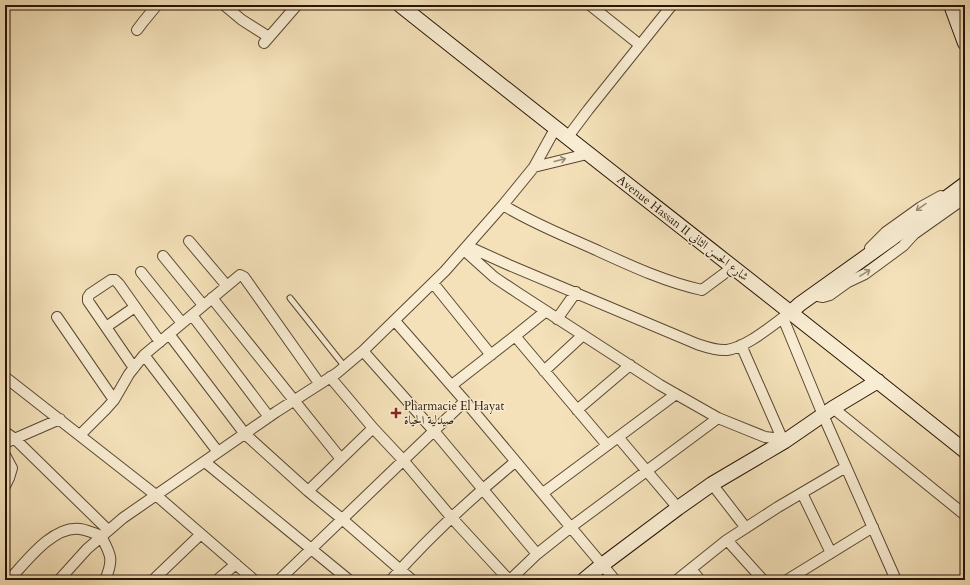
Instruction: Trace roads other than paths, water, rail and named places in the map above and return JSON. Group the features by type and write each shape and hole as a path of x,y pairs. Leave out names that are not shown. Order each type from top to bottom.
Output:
{"street":[{"path":"138,30 157,5"},
{"path":"224,5 267,40 297,5"},
{"name":"Avenue Hassan II شارع الحسن الثاني","path":"400,5 587,154 792,311 965,451"},
{"path":"590,5 640,45"},
{"path":"567,138 672,5"},
{"path":"951,5 965,43"},
{"path":"59,580 104,533 218,452 345,367 363,351 433,283 503,205 534,167 555,129"},
{"path":"534,167 587,154"},
{"path":"792,311 806,293 870,248 886,232 921,206 936,199 965,179"},
{"path":"465,248 576,292 696,344 713,350 727,350 741,345 792,311 965,184"},
{"path":"792,311 803,308 965,192"},
{"path":"818,296 823,297 830,294 848,282 865,274 903,246 914,234 965,198"},
{"path":"503,205 546,228 620,261 686,287 702,290 733,267"},
{"path":"189,241 227,286"},
{"path":"465,248 494,277 676,394 718,418 765,437 783,438"},
{"path":"163,256 204,305"},
{"path":"141,272 182,324"},
{"path":"80,435 114,400 144,355 240,275 244,277 319,383"},
{"path":"134,368 88,301 90,294 111,280 115,280 160,342"},
{"path":"433,283 491,355"},
{"path":"557,318 576,292"},
{"path":"212,298 341,459"},
{"path":"106,327 135,307"},
{"path":"452,385 546,311"},
{"path":"792,311 828,411 846,467 873,527 893,579"},
{"path":"192,315 269,417"},
{"path":"57,318 114,400"},
{"path":"395,321 452,385 615,580"},
{"path":"169,334 245,434 308,491 412,580"},
{"path":"544,371 583,335"},
{"path":"515,336 607,445"},
{"path":"741,345 783,438"},
{"path":"363,351 483,488 537,554"},
{"path":"144,355 218,452"},
{"path":"577,410 630,365"},
{"path":"5,376 156,496 254,580"},
{"path":"330,377 451,517 509,580 537,554 571,527 718,418"},
{"path":"584,580 712,484 783,438 878,381"},
{"path":"543,493 676,394"},
{"path":"279,580 465,401"},
{"path":"828,411 965,515"},
{"path":"5,443 60,419"},
{"path":"308,491 373,428"},
{"path":"5,432 15,439 104,533 110,554 110,568 105,580"},
{"path":"618,437 678,508"},
{"path":"5,455 12,468 5,486"},
{"path":"205,462 349,580"},
{"path":"391,580 451,517 515,462"},
{"path":"676,580 727,540 846,467"},
{"path":"712,484 746,528"},
{"path":"802,493 831,553"},
{"path":"787,580 873,527"},
{"path":"9,580 39,549 56,534 64,530 79,529 104,533"},
{"path":"153,580 201,534"},
{"path":"727,540 763,580"},
{"path":"217,580 236,564"},
{"path":"691,569 700,580"}],"lane":[{"path":"290,298 345,367"}],"place":[{"name":"Pharmacie El Hayat صيدلية الحياة","path":"396,413"}]}
